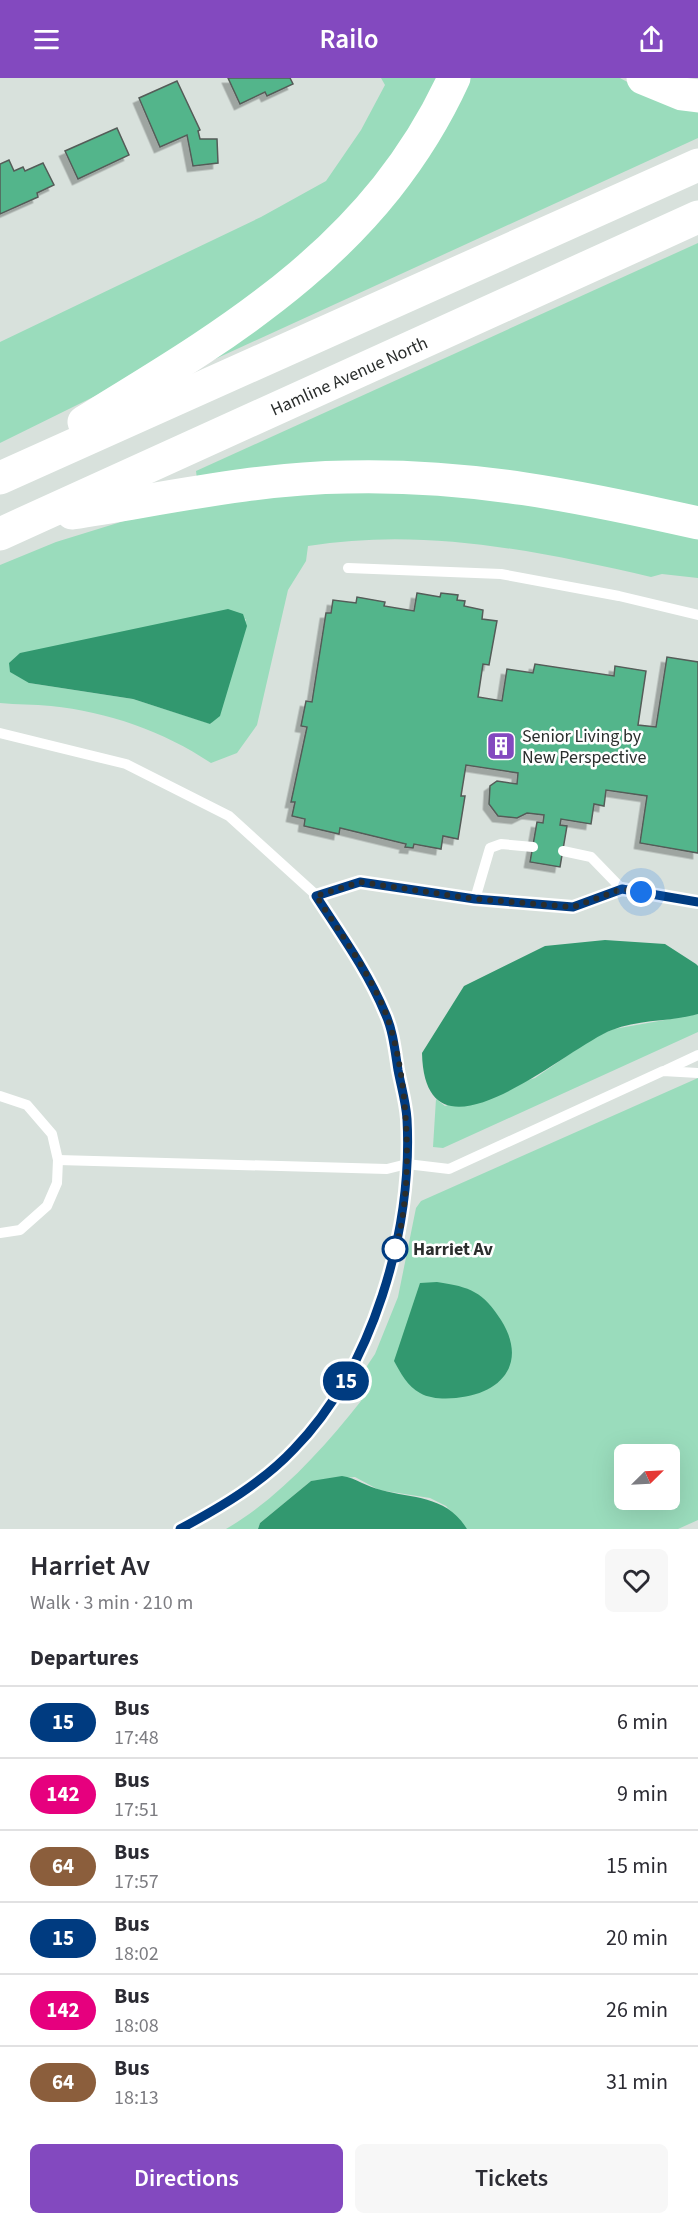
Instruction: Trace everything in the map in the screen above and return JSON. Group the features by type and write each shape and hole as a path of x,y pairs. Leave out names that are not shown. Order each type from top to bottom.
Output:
{"highway":[{"path":"0,472 183,360 273,300 337,243 387,188 415,150 454,78"},
{"path":"643,78 682,94 698,96"},
{"path":"0,478 698,165"},
{"name":"Hamline Avenue North","path":"0,534 698,217"},
{"path":"35,518 253,484 346,477 443,478 536,489 698,523"}],"lane":[{"path":"348,568 501,574 619,596 698,615"},
{"path":"0,733 126,764 229,816 316,896 386,1014 407,1118 407,1164 400,1236 378,1308 345,1384 295,1449 233,1500 180,1529"},
{"path":"475,899 490,848 501,844 533,847"},
{"path":"563,851 591,857 622,889"},
{"path":"316,896 360,882 475,899 573,907 622,889 698,902"},
{"path":"58,1160 387,1169 407,1164 449,1168 698,1055"},
{"path":"663,1071 698,1073"},
{"path":"0,1096 27,1105 52,1134 58,1160 57,1183 47,1206 20,1230 0,1233"}],"shaded area":[{"path":"381,78 441,78 413,136 290,271 154,367 0,443 0,342 261,217 326,181 361,130 385,85"},
{"path":"462,78 620,78 642,90 698,107 698,138 213,360"},
{"path":"698,243 698,510 197,479 196,471"},
{"path":"458,488 698,533 698,578 662,574 651,577 523,551 438,541 395,539 308,546 306,561 288,590 257,725 237,753 211,763 174,741 114,718 51,706 0,703 0,565 56,542 137,517 253,492","holes":["246,619 211,724 133,699 29,683"]},
{"path":"228,609 243,614 247,626 220,716 210,724 133,699 29,683 10,672 9,663 20,653"},
{"path":"605,940 665,944 696,964 698,966 698,1014 622,1026 612,1030 590,1041 532,1078 500,1095 471,1105 446,1105 429,1089 422,1053 464,986 545,946"},
{"path":"698,1014 698,1032 443,1148 433,1147 436,1099 445,1106 535,1078 593,1038 614,1029"},
{"path":"698,1078 698,1520 678,1529 467,1529 446,1506 430,1498 379,1490 355,1477 311,1481 260,1523 258,1529 226,1529 282,1488 331,1437 361,1401 349,1393 375,1354 398,1297 416,1208 421,1201"},
{"path":"437,1282 459,1286 482,1297 501,1320 509,1336 512,1350 511,1363 506,1374 498,1383 486,1390 456,1398 428,1396 412,1387 394,1361 420,1283"},
{"path":"342,1476 376,1489 439,1504 459,1518 467,1529 258,1529 260,1523 311,1481"}],"building":[{"path":"228,78 290,78 293,84 267,96 265,92 240,104"},
{"path":"177,81 200,130 198,131 200,139 217,139 218,163 193,166 187,135 160,147 139,98"},
{"path":"117,128 129,155 78,179 65,151"},
{"path":"9,160 14,171 23,167 25,171 43,163 54,185 37,193 38,197 0,214 0,164"},
{"name":"Senior Living by New Perspective","path":"417,593 440,597 441,593 458,595 457,600 465,601 464,606 483,610 482,619 497,621 489,665 483,664 478,697 502,701 507,669 533,673 535,664 614,676 615,666 646,671 638,725 656,727 667,657 698,662 698,853 640,843 647,796 606,790 604,806 594,804 591,824 561,819 560,825 567,826 560,867 530,862 537,822 543,823 544,815 527,813 517,818 498,816 489,804 490,786 497,781 517,784 518,773 466,765 461,796 465,796 458,839 443,836 441,849 414,844 413,848 405,847 406,844 340,828 339,834 304,826 305,819 292,816 295,802 291,802 307,727 301,726 306,701 312,702 326,613 331,613 333,600 356,603 357,597 385,602 384,606 414,611"}],"bus line":[{"name":"15","path":"180,1529 233,1500 295,1449 345,1384 378,1308 400,1236 407,1164 407,1118 386,1014 352,951 316,896 360,882 475,899 573,907 622,889 698,902"}],"place":[{"name":"Senior Living by New Perspective","path":"501,746"},
{"name":"Harriet Av","path":"395,1249"}],"route":[{"path":"395,1249 394,1253 400,1236 407,1164 407,1118 394,1048 386,1014 352,951 316,896 360,882 475,899 573,907 622,889 641,892"}]}
